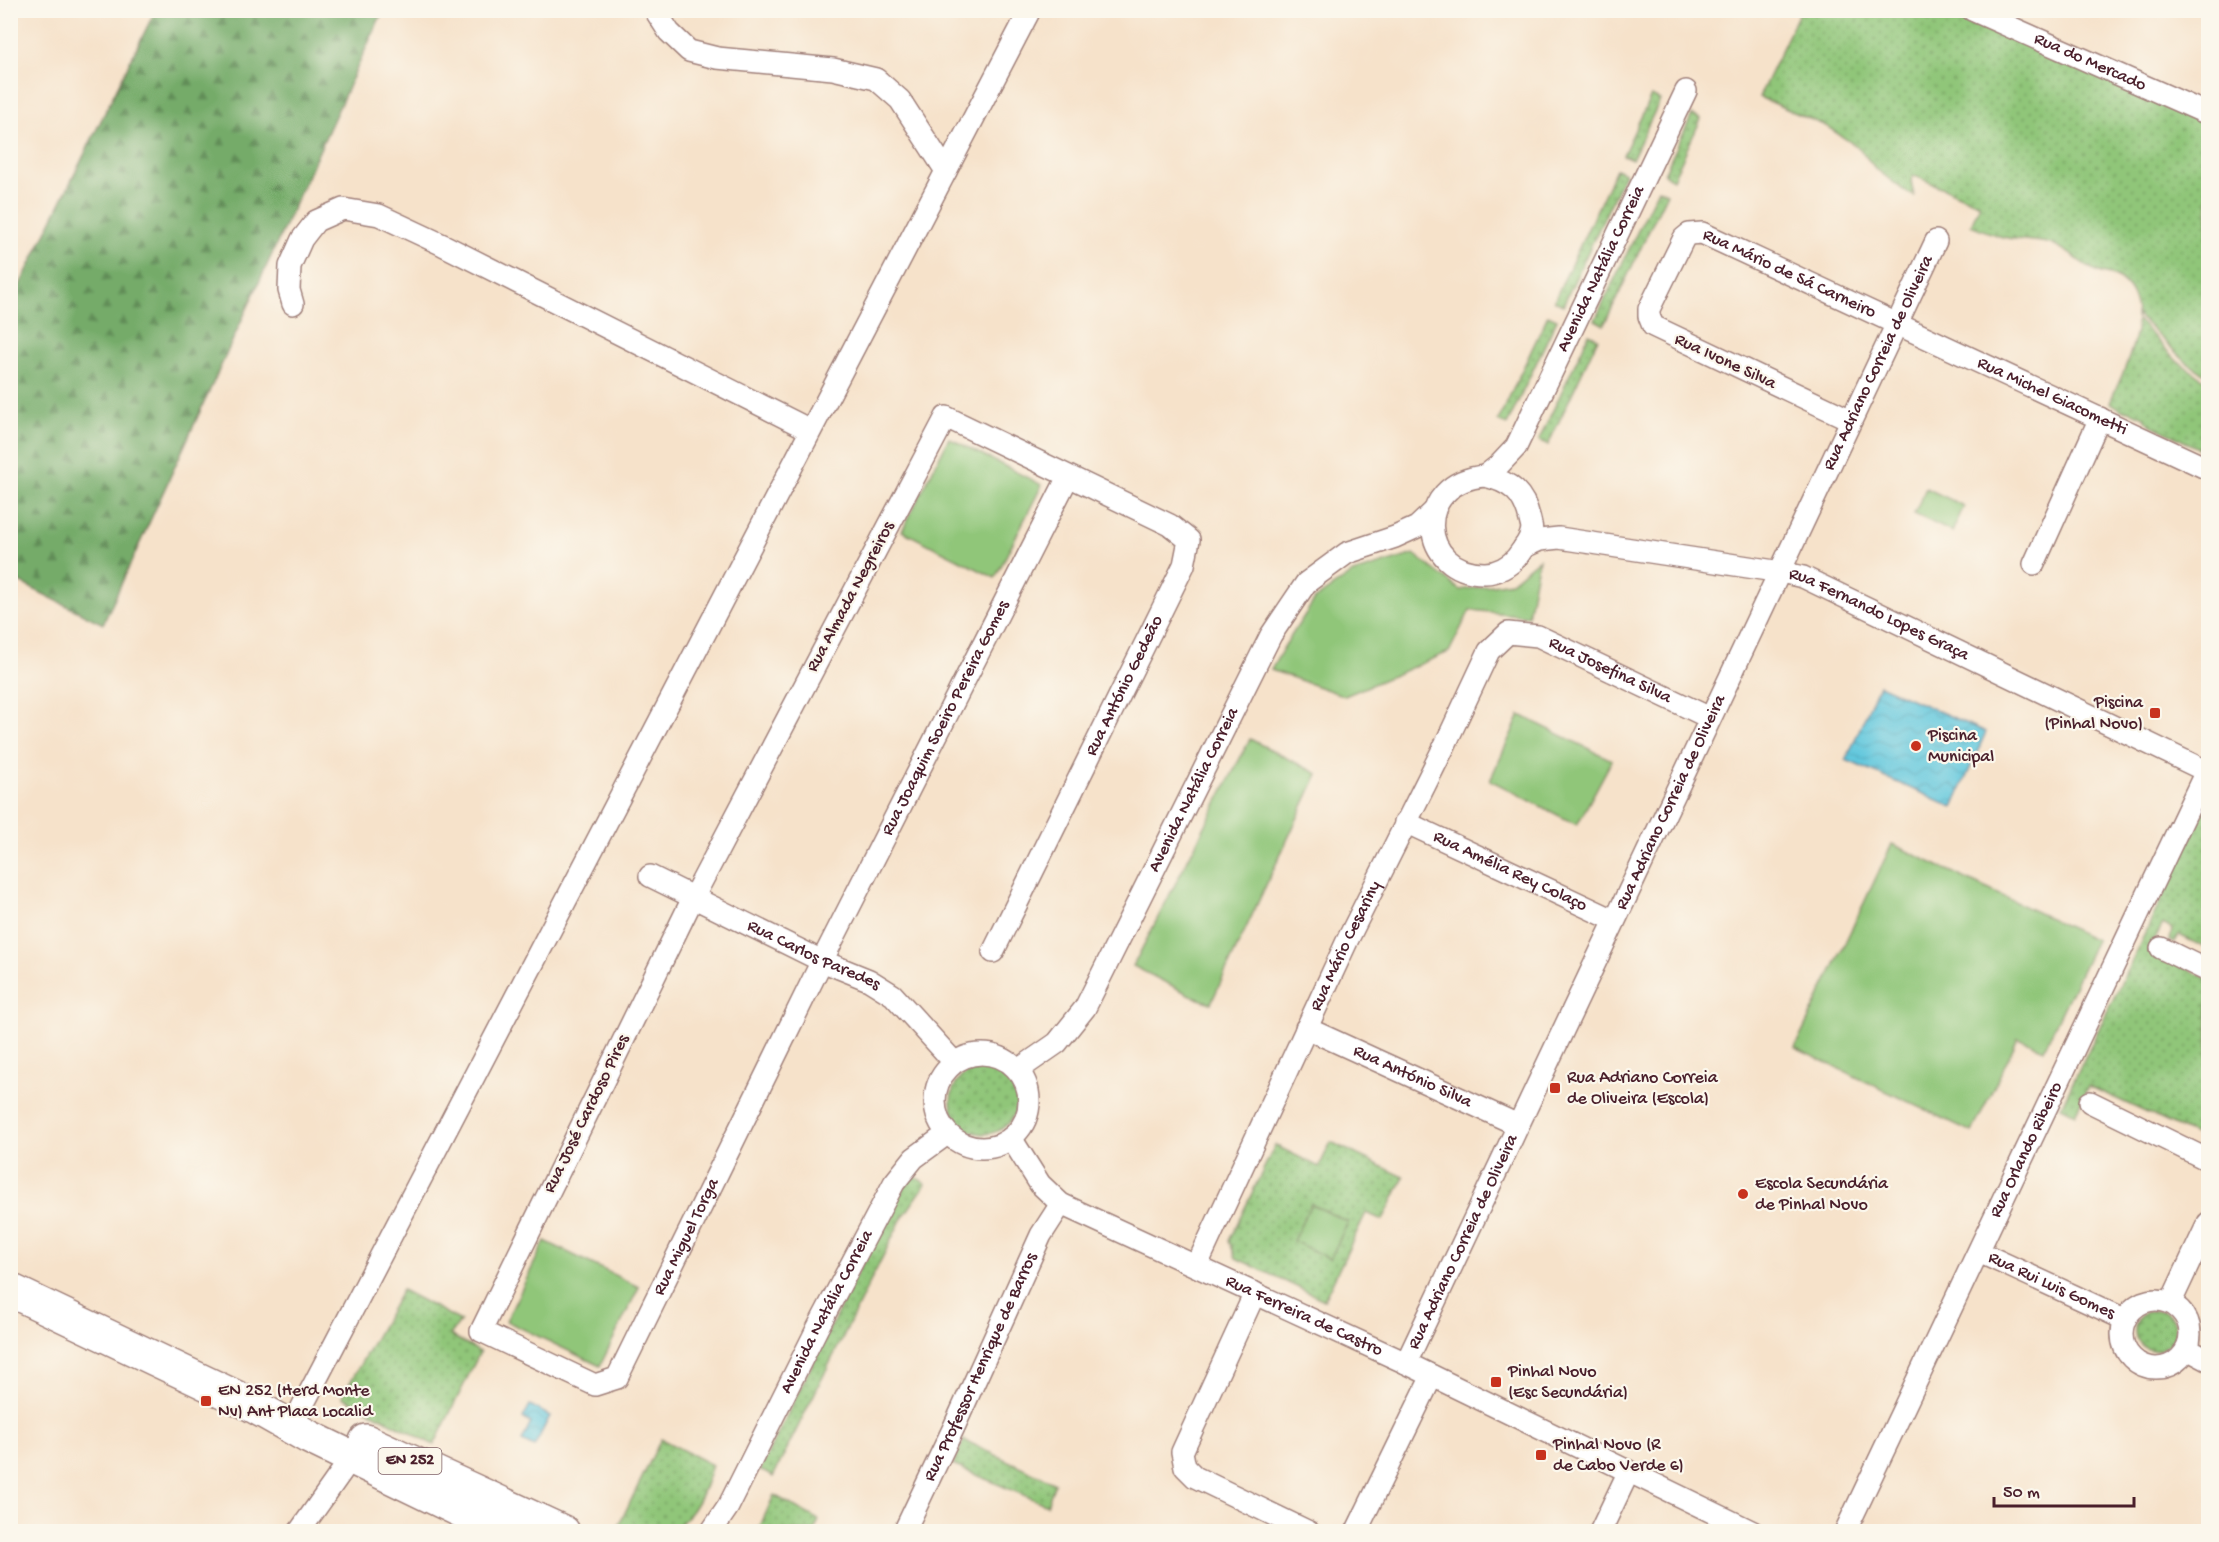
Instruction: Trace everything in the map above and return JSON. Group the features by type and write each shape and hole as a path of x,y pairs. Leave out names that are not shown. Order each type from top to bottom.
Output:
{"main road":[{"name":"EN 252","path":"10,1290 294,1424 563,1532"},
{"name":"EN 252","path":"354,1448 505,1532"}],"street":[{"path":"655,10 669,32 689,51 717,58 833,69 876,79 900,100 946,171"},
{"path":"294,1424 1030,10"},
{"name":"Rua do Mercado","path":"1972,10 2208,114"},
{"name":"Avenida Natália Correia","path":"1485,476 1516,447 1686,91"},
{"path":"293,304 288,291 290,266 302,239 316,221 343,209 379,215 810,430"},
{"name":"Rua Mário de Sá Carneiro","path":"1666,272 1684,238 1689,234 1702,233 1896,323"},
{"name":"Rua Adriano Correia de Oliveira","path":"1406,1364 1936,241"},
{"name":"Rua Ivone Silva","path":"1666,272 1649,309 1650,322 1653,327 1851,420"},
{"name":"Rua Michel Giacometti","path":"1896,323 2208,469"},
{"name":"Rua Almada Negreiros","path":"693,898 946,417 1068,477"},
{"path":"2034,564 2100,418"},
{"name":"Avenida Natália Correia","path":"1516,447 1515,472 1525,505"},
{"path":"1525,505 1533,531 1514,561 1499,570 1490,573 1473,573 1461,569 1447,560 1438,547 1432,531 1434,511 1442,496 1453,484 1468,477 1485,476 1510,485 1543,526 1559,538"},
{"name":"Rua António Gedeão","path":"993,952 1184,565 1189,540 1170,525 1068,477"},
{"name":"Rua Joaquim Soeiro Pereira Gomes","path":"822,961 1068,477"},
{"name":"Avenida Natália Correia","path":"1018,1070 1057,1043 1085,1008 1270,635 1306,584 1347,553 1417,527 1434,511"},
{"name":"Avenida Natália Correia","path":"1395,537 1420,539 1438,547"},
{"name":"Rua Fernando Lopes Graça","path":"1524,547 1540,540 1559,538 1803,577 2208,770"},
{"name":"Rua Josefina Silva","path":"1508,633 1538,636 1710,718"},
{"name":"Rua Mário Cesariny","path":"1197,1265 1306,1028 1489,651 1508,633"},
{"name":"Rua Orlando Ribeiro","path":"1845,1532 2208,770"},
{"name":"Rua Amélia Rey Colaço","path":"1405,822 1614,920"},
{"name":"Rua Carlos Paredes","path":"651,876 822,961 869,980 892,995 954,1062"},
{"name":"Rua José Cardoso Pires","path":"481,1331 693,898"},
{"path":"2161,948 2208,971"},
{"name":"Rua Miguel Torga","path":"481,1331 595,1385 616,1378 822,961"},
{"name":"Rua António Silva","path":"1306,1028 1518,1125"},
{"path":"987,1054 1007,1060 1018,1070 1026,1083 1029,1098 1028,1113 1021,1127 1011,1138 999,1145 985,1148 965,1145 947,1134 939,1123 934,1096 944,1071 967,1055 987,1054"},
{"path":"2090,1102 2208,1160"},
{"name":"Avenida Natália Correia","path":"715,1530 894,1183 914,1158 947,1134"},
{"name":"Rua Ferreira de Castro","path":"1011,1138 1040,1184 1062,1204 1432,1376 1753,1532"},
{"name":"Rua Professor Henrique de Barros","path":"904,1532 1041,1235 1062,1204"},
{"path":"2171,1302 2208,1223"},
{"name":"Rua Rui Luis Gomes","path":"1979,1252 2124,1319"},
{"path":"1255,1293 1182,1452 1185,1467 1195,1477 1309,1532"},
{"path":"2159,1299 2171,1302 2184,1314 2190,1325 2191,1337 2187,1349 2176,1362 2165,1367 2153,1369 2142,1366 2127,1354 2122,1343 2121,1330 2124,1319 2136,1305 2147,1300 2159,1299"},
{"path":"2187,1349 2208,1360"},
{"path":"1356,1532 1432,1376"},
{"path":"299,1532 354,1448"},
{"path":"1600,1532 1629,1471"}],"green space":[{"path":"155,11 383,11 103,624 11,578 11,303"},
{"path":"1800,11 1965,11 2208,120 2208,376 2187,363 2136,314 2135,303 2129,288 2116,277 2094,270 2063,249 2051,244 2004,237 1971,225 1980,204 1913,175 1911,181 1914,196 1875,168 1859,148 1826,126 1759,97"},
{"path":"1651,96 1660,100 1632,159 1623,155"},
{"path":"1692,115 1701,119 1673,179 1664,174"},
{"path":"1616,169 1625,173 1563,305 1554,301"},
{"path":"1658,189 1667,193 1604,325 1595,320"},
{"path":"1548,315 1557,319 1507,425 1498,421"},
{"path":"2137,319 2177,361 2208,382 2208,453 2151,425 2144,417 2122,410 2110,402 2130,355"},
{"path":"1589,334 1598,338 1548,445 1539,440"},
{"path":"949,438 1042,485 995,578 902,531"},
{"path":"1926,488 1964,506 1952,532 1914,514"},
{"path":"1414,554 1460,590 1511,582 1539,559 1528,616 1470,610 1449,652 1345,696 1271,670 1315,599 1353,573"},
{"path":"1520,715 1612,760 1577,825 1490,780"},
{"path":"1250,739 1318,774 1211,1003 1196,998 1133,966"},
{"path":"2208,803 2208,949 2179,935 2175,943 2170,941 2172,929 2163,924 2148,951 2208,979 2208,1141 2089,1086 2075,1114 2061,1107"},
{"path":"1892,844 2096,940 2044,1049 2018,1038 1972,1132 1795,1048"},
{"path":"984,1068 996,1071 1007,1078 1014,1089 1017,1101 1014,1113 1007,1124 996,1131 984,1134 972,1131 961,1124 954,1113 951,1101 954,1089 961,1078 972,1071"},
{"path":"1331,1142 1404,1177 1383,1220 1366,1213 1324,1300 1236,1258 1229,1241 1275,1145 1319,1167"},
{"path":"913,1175 926,1184 901,1220 773,1477 760,1470 887,1213"},
{"path":"1311,1204 1348,1222 1330,1259 1293,1241"},
{"path":"545,1241 639,1287 600,1366 506,1321"},
{"path":"402,1290 461,1321 450,1335 480,1352 434,1445 342,1397"},
{"path":"2155,1310 2169,1316 2175,1330 2169,1344 2155,1350 2141,1344 2135,1330 2141,1316"},
{"path":"661,1439 712,1465 702,1493 688,1516 673,1531 616,1531"},
{"path":"964,1440 1055,1483 1047,1505 953,1465"},
{"path":"774,1495 819,1520 814,1531 758,1531"}],"water":[{"name":"Piscina Municipal","path":"1879,685 1986,732 1953,807 1846,760"},
{"path":"530,1405 550,1416 534,1447 522,1441 531,1423 523,1418"}],"place":[{"name":"Piscina (Pinhal Novo)","path":"2155,713"},
{"name":"Piscina Municipal","path":"1916,746"},
{"name":"Rua Adriano Correia de Oliveira (Escola)","path":"1555,1088"},
{"name":"Escola Secundária de Pinhal Novo","path":"1743,1194"},
{"name":"Pinhal Novo (Esc Secundária)","path":"1496,1382"},
{"name":"EN 252 (Herd Monte Nv) Ant Placa Localid","path":"206,1401"},
{"name":"Pinhal Novo (R de Cabo Verde 6)","path":"1541,1455"}]}
